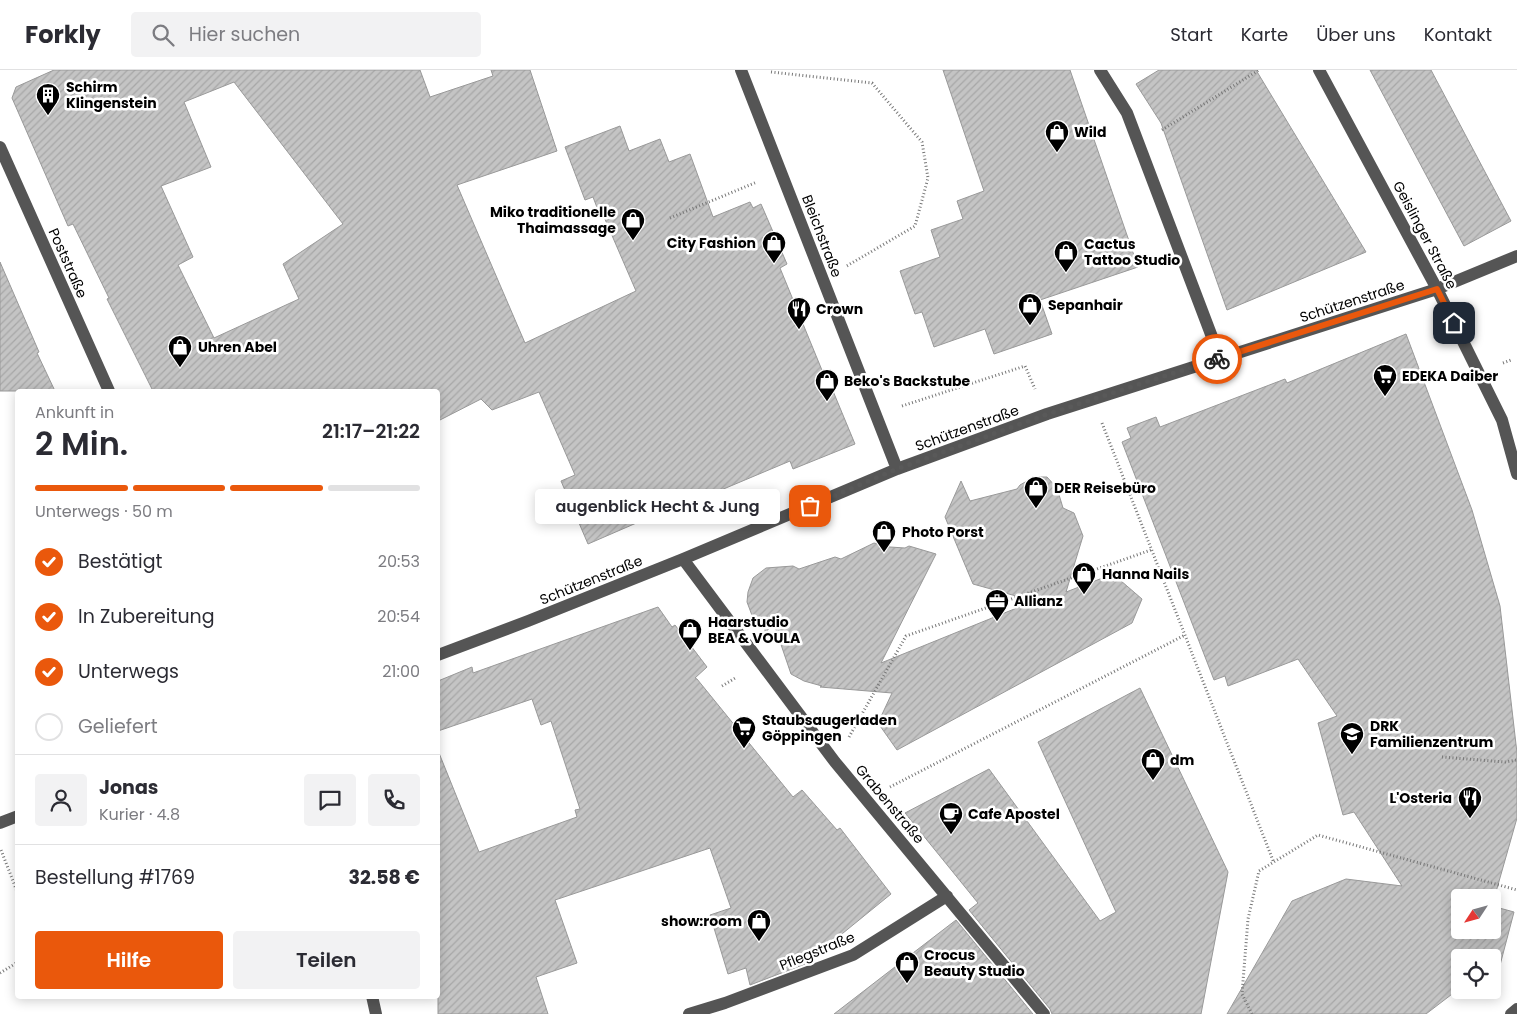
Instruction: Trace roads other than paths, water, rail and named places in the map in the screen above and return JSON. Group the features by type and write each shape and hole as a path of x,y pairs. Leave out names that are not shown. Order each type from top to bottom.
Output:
{"street":[{"name":"Bleichstraße","path":"741,70 897,469"},
{"path":"1100,70 1127,113 1220,358"},
{"name":"Geislinger Straße","path":"1319,70 1437,289 1502,420 1517,474"},
{"name":"Poststraße","path":"0,147 108,389"},
{"name":"Schützenstraße","path":"440,654 683,559 897,469 1048,414 1437,289 1517,256"},
{"name":"Grabenstraße","path":"683,559 836,762 1044,1014"},
{"path":"0,823 15,817"},
{"name":"Pflegstraße","path":"689,1014 726,1008 853,955 946,896"},
{"path":"373,999 376,1014"},
{"path":"1511,1014 1517,1010"}],"place":[{"name":"Schirm Klingenstein","path":"48,116"},
{"name":"Wild","path":"1057,153"},
{"name":"Miko traditionelle Thaimassage","path":"633,241"},
{"name":"City Fashion","path":"774,264"},
{"name":"Cactus Tattoo Studio","path":"1066,273"},
{"name":"Sepanhair","path":"1030,326"},
{"name":"Crown","path":"799,330"},
{"name":"Uhren Abel","path":"180,368"},
{"name":"EDEKA Daiber","path":"1385,397"},
{"name":"Beko's Backstube","path":"827,402"},
{"name":"augenblick Hecht & Jung","path":"810,506"},
{"name":"DER Reisebüro","path":"1036,509"},
{"name":"Photo Porst","path":"884,553"},
{"name":"Hanna Nails","path":"1084,595"},
{"name":"Allianz","path":"997,622"},
{"name":"Haarstudio BEA & VOULA","path":"690,651"},
{"name":"Staubsaugerladen Göppingen","path":"744,749"},
{"name":"DRK Familienzentrum","path":"1352,755"},
{"name":"dm","path":"1153,781"},
{"name":"L'Osteria","path":"1470,819"},
{"name":"Cafe Apostel","path":"951,835"},
{"name":"show:room","path":"759,942"},
{"name":"Crocus Beauty Studio","path":"907,984"}]}
